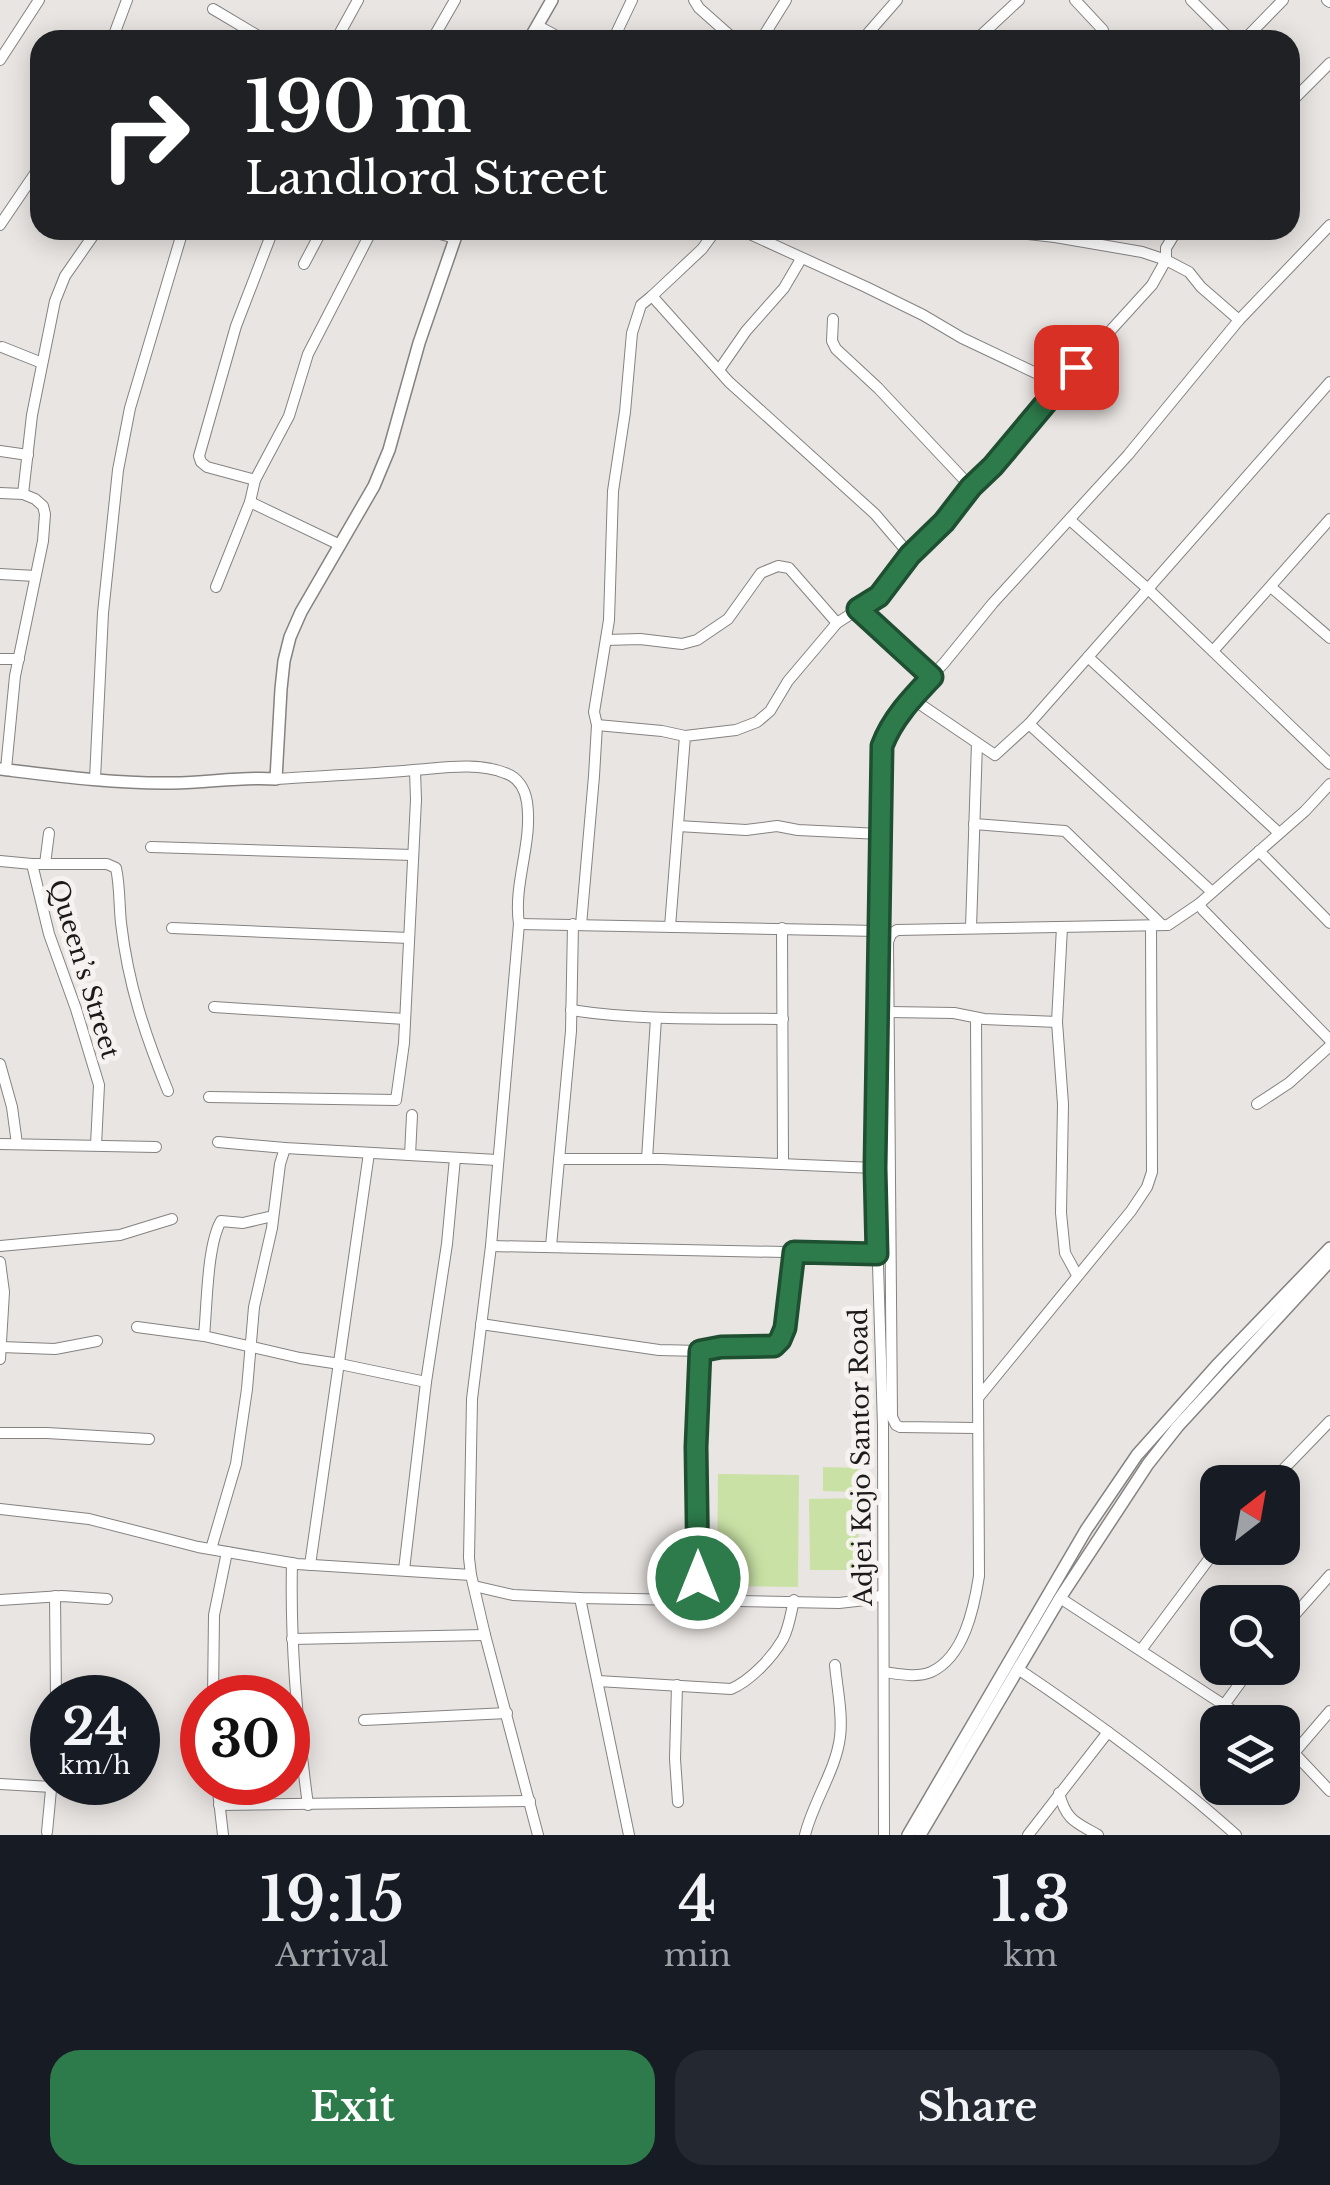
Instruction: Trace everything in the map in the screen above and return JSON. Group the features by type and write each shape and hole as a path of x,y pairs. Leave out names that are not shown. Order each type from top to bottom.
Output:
{"street":[{"path":"0,60 39,0"},
{"path":"116,30 127,0"},
{"path":"342,30 358,0"},
{"path":"438,30 455,0"},
{"path":"536,30 552,0"},
{"path":"618,30 632,0"},
{"path":"694,0 724,30"},
{"path":"767,30 786,0"},
{"path":"871,30 897,0"},
{"path":"987,30 1019,0"},
{"path":"1076,0 1102,30"},
{"path":"1191,0 1220,30"},
{"path":"1254,30 1283,0"},
{"path":"213,10 248,30"},
{"path":"538,26 545,30"},
{"path":"1300,93 1330,64"},
{"path":"0,225 30,181"},
{"name":"Adjei Kojo Santor Road","path":"884,1835 883,1426 875,1168 882,746 911,698 992,603 1128,455 1239,320 1330,225"},
{"path":"23,494 32,415 55,300 65,276 90,240"},
{"path":"95,778 104,613 118,470 130,408 180,240"},
{"path":"254,480 207,467 199,456 236,326 268,240"},
{"path":"304,264 317,240"},
{"path":"216,587 250,502 254,480 289,416 308,354 367,240"},
{"path":"276,779 286,650 301,612 384,464 454,240"},
{"path":"551,1246 597,725 594,712 612,570 613,491 626,412 632,332 641,305 708,240"},
{"path":"762,240 1061,384"},
{"path":"1089,240 1142,252 1189,272 1239,320"},
{"path":"597,725 662,730 684,736 736,730 757,722 770,711 788,681 837,623 879,596 910,555 944,522 1152,284 1166,260 1171,240"},
{"path":"719,370 802,259"},
{"path":"652,296 719,370 875,514 910,555"},
{"path":"833,319 832,341 836,349 971,487"},
{"path":"2,347 42,363"},
{"path":"911,698 995,755 1029,724 1330,382"},
{"path":"0,450 28,456"},
{"path":"0,493 23,494 43,506 45,514 43,541 18,658 3,769 177,784 250,776 276,779 453,767 507,773 518,781 526,796 528,821 518,894 491,1246 472,1399 472,1580 538,1835"},
{"path":"250,502 340,546"},
{"path":"1213,651 1330,519"},
{"path":"1070,520 1148,589 1330,764"},
{"path":"606,640 682,644 697,640 728,619 762,572 778,566 790,568 837,623"},
{"path":"0,574 36,576"},
{"path":"1271,587 1330,638"},
{"path":"858,609 932,677"},
{"path":"1088,657 1279,834"},
{"path":"0,659 18,658"},
{"path":"1029,724 1210,891"},
{"path":"670,927 684,736"},
{"path":"971,928 976,743"},
{"path":"209,1097 396,1100 406,1019 414,770"},
{"path":"976,1428 900,1427 892,1417 888,942 891,934 897,930 1168,925 1199,904 1306,811 1330,784"},
{"path":"974,824 1065,831 1156,926 1152,1172 1147,1187 1131,1212 978,1399"},
{"path":"678,826 746,830 777,826 880,834"},
{"path":"45,864 49,833"},
{"path":"151,847 413,854"},
{"path":"1260,851 1330,923"},
{"path":"0,861 107,864 117,870 132,991 168,1091"},
{"name":"Queen’s Street","path":"32,864 49,934 99,1085 96,1146"},
{"path":"1199,904 1330,1043 1288,1083 1257,1104"},
{"path":"518,924 879,931"},
{"path":"1062,927 1057,1022 1062,1104 1061,1213 1065,1252 1078,1275"},
{"path":"172,928 409,938"},
{"path":"782,928 783,1164"},
{"path":"214,1007 406,1019"},
{"path":"571,1010 656,1018 782,1019"},
{"path":"890,1012 1057,1022"},
{"path":"647,1159 656,1018"},
{"path":"884,1672 917,1675 930,1673 944,1664 963,1637 979,1576 976,1018"},
{"path":"0,1064 12,1107 16,1144"},
{"path":"410,1155 412,1115"},
{"path":"218,1142 497,1160"},
{"path":"0,1144 156,1147"},
{"path":"211,1549 236,1464 256,1292 285,1148"},
{"path":"310,1565 369,1153"},
{"path":"404,1570 455,1158"},
{"path":"559,1159 875,1168"},
{"path":"204,1336 218,1226 222,1221 243,1223 273,1216"},
{"path":"0,1246 120,1235 172,1219"},
{"path":"491,1246 877,1254"},
{"path":"908,1835 1086,1530 1137,1455 1330,1248"},
{"path":"481,1324 659,1350 774,1346 785,1328 794,1252"},
{"path":"920,1835 1060,1598 1136,1482 1178,1426 1330,1261"},
{"path":"0,1262 4,1292 0,1359"},
{"path":"137,1327 204,1336 426,1382"},
{"path":"0,1347 55,1349 97,1341"},
{"path":"697,1600 700,1351"},
{"path":"1288,1465 1330,1421"},
{"path":"0,1433 149,1439"},
{"path":"0,1509 88,1518 211,1549 292,1563 404,1570 472,1580 512,1594 840,1603 883,1595"},
{"path":"213,1675 214,1614 227,1552"},
{"path":"292,1563 293,1675"},
{"path":"1141,1650 1205,1565"},
{"path":"1300,1609 1330,1575"},
{"path":"55,1596 56,1675"},
{"path":"0,1600 108,1598"},
{"path":"580,1598 630,1835"},
{"path":"1060,1598 1224,1705 1239,1685"},
{"path":"598,1681 737,1687 756,1672 782,1640 794,1600"},
{"path":"292,1639 485,1635"},
{"path":"805,1835 840,1736 835,1665"},
{"path":"1018,1669 1108,1732 1236,1835"},
{"path":"676,1685 678,1802"},
{"path":"1300,1746 1330,1711"},
{"path":"364,1720 507,1713"},
{"path":"1028,1835 1108,1732"},
{"path":"1300,1759 1330,1791"},
{"path":"0,1784 30,1783"},
{"path":"1059,1793 1067,1815 1098,1835"},
{"path":"310,1804 530,1801"},
{"path":"47,1832 50,1805"},
{"path":"220,1805 223,1835"}],"green space":[{"path":"823,1467 858,1468 858,1492 823,1491"},
{"path":"718,1474 799,1475 798,1587 717,1586"},
{"path":"858,1498 859,1570 810,1570 809,1499"}],"route":[{"path":"698,1578 696,1447 700,1351 774,1346 780,1340 785,1328 794,1252 877,1254 876,1040 882,746 911,698 932,677 858,609 879,596 910,555 944,522 1076,367"}]}
